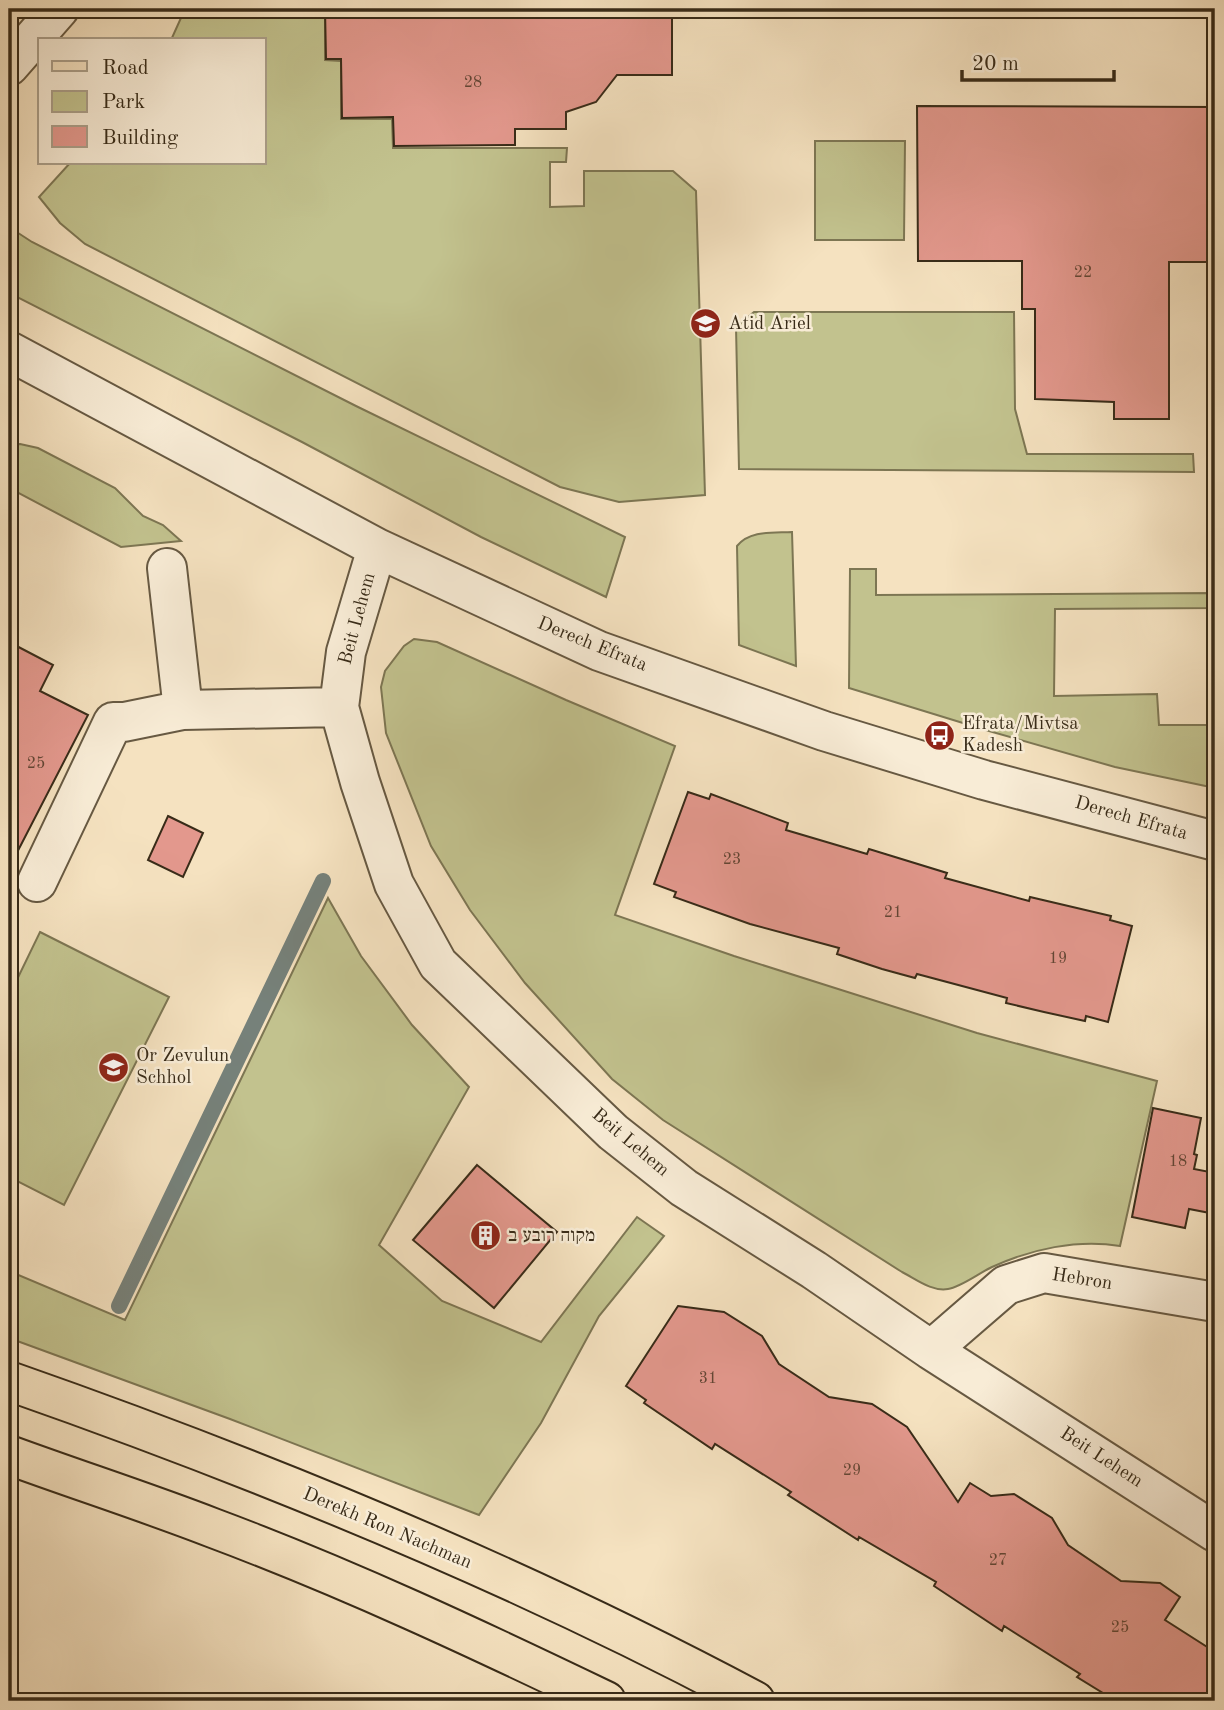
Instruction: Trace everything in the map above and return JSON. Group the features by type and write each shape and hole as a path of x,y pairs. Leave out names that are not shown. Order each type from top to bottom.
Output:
{"main road":[{"name":"Derekh Ron Nachman","path":"9,1381 85,1408 414,1537 560,1603 755,1701"},
{"path":"9,1455 214,1528 361,1589 606,1701"}],"street":[{"path":"9,66 59,9"},
{"name":"Derech Efrata","path":"9,351 377,548 599,651 824,731 984,780 1215,841"},
{"name":"Beit Lehem","path":"377,548 346,652 339,707 360,782 394,884 439,964 613,1132 684,1188 1215,1532"},
{"path":"167,568 183,710"},
{"path":"37,882 113,722 183,710 339,707"},
{"name":"Hebron","path":"931,1350 1006,1285 1044,1273 1215,1302"}],"green space":[{"path":"185,9 325,9 325,60 341,61 341,119 392,119 393,148 567,148 566,162 550,162 550,207 584,206 584,171 673,171 696,191 705,495 619,502 560,487 85,244 60,223 39,197 69,164 266,164 266,38 172,38"},
{"path":"815,141 905,141 904,240 815,240"},
{"path":"9,227 32,242 356,406 625,537 606,597 481,537 302,442 9,293"},
{"path":"754,312 1014,312 1015,409 1027,454 1193,454 1194,472 739,469 736,327"},
{"path":"20,444 38,448 115,488 143,516 163,525 181,541 121,547 9,488 9,445"},
{"path":"792,532 796,666 739,645 737,546 755,535"},
{"path":"850,569 876,569 876,595 1215,593 1215,608 1055,609 1054,696 1157,694 1159,725 1215,725 1215,788 1115,767 849,688"},
{"path":"414,639 437,642 675,746 615,915 734,956 977,1033 1157,1081 1120,1246 1087,1244 1054,1247 1022,1255 992,1267 953,1288 930,1287 902,1272 663,1120 612,1079 525,983 470,910 431,846 386,733 381,687 385,671 404,646"},
{"path":"328,898 361,956 412,1025 469,1087 379,1245 442,1301 541,1342 637,1217 664,1236 599,1316 541,1423 479,1515 9,1338 9,1271 125,1320"},
{"path":"40,932 169,997 64,1205 9,1177 9,996"}],"building":[{"path":"325,9 672,9 672,75 617,75 596,102 566,112 566,129 515,129 515,145 394,146 393,117 342,118 341,59 326,59"},
{"path":"917,106 1215,107 1215,262 1169,262 1169,419 1114,419 1114,402 1035,399 1035,309 1022,309 1022,261 918,261"},
{"path":"9,642 53,665 40,691 88,715 9,868"},
{"path":"688,792 709,799 711,794 788,823 786,830 867,854 869,849 947,873 945,878 1029,901 1030,897 1111,916 1110,920 1132,926 1108,1022 1086,1016 1085,1021 1044,1012 1006,1003 1007,998 917,974 915,978 882,969 837,954 839,948 750,924 674,897 676,892 654,884"},
{"path":"168,816 203,833 183,877 148,860"},
{"path":"1153,1108 1201,1118 1194,1169 1215,1173 1215,1214 1189,1209 1185,1228 1132,1217"},
{"name":"מקוה רובע ב","path":"477,1165 557,1232 494,1308 413,1240"},
{"path":"678,1306 724,1312 762,1336 779,1364 829,1397 872,1404 907,1427 958,1502 970,1483 991,1496 1014,1494 1052,1518 1068,1545 1121,1581 1160,1583 1180,1597 1165,1620 1215,1652 1215,1701 1116,1701 1077,1677 1080,1674 1004,1626 1002,1631 934,1586 936,1582 859,1537 858,1540 788,1495 791,1492 715,1444 712,1449 644,1403 646,1400 626,1386"}],"waterway":[{"path":"119,1306 323,881"}],"place":[{"name":"Atid Ariel","path":"705,324"},
{"name":"Efrata/Mivtsa Kadesh","path":"939,735"},
{"name":"Or Zevulun Schhol","path":"113,1067"},
{"name":"מקוה רובע ב","path":"485,1236"}]}
